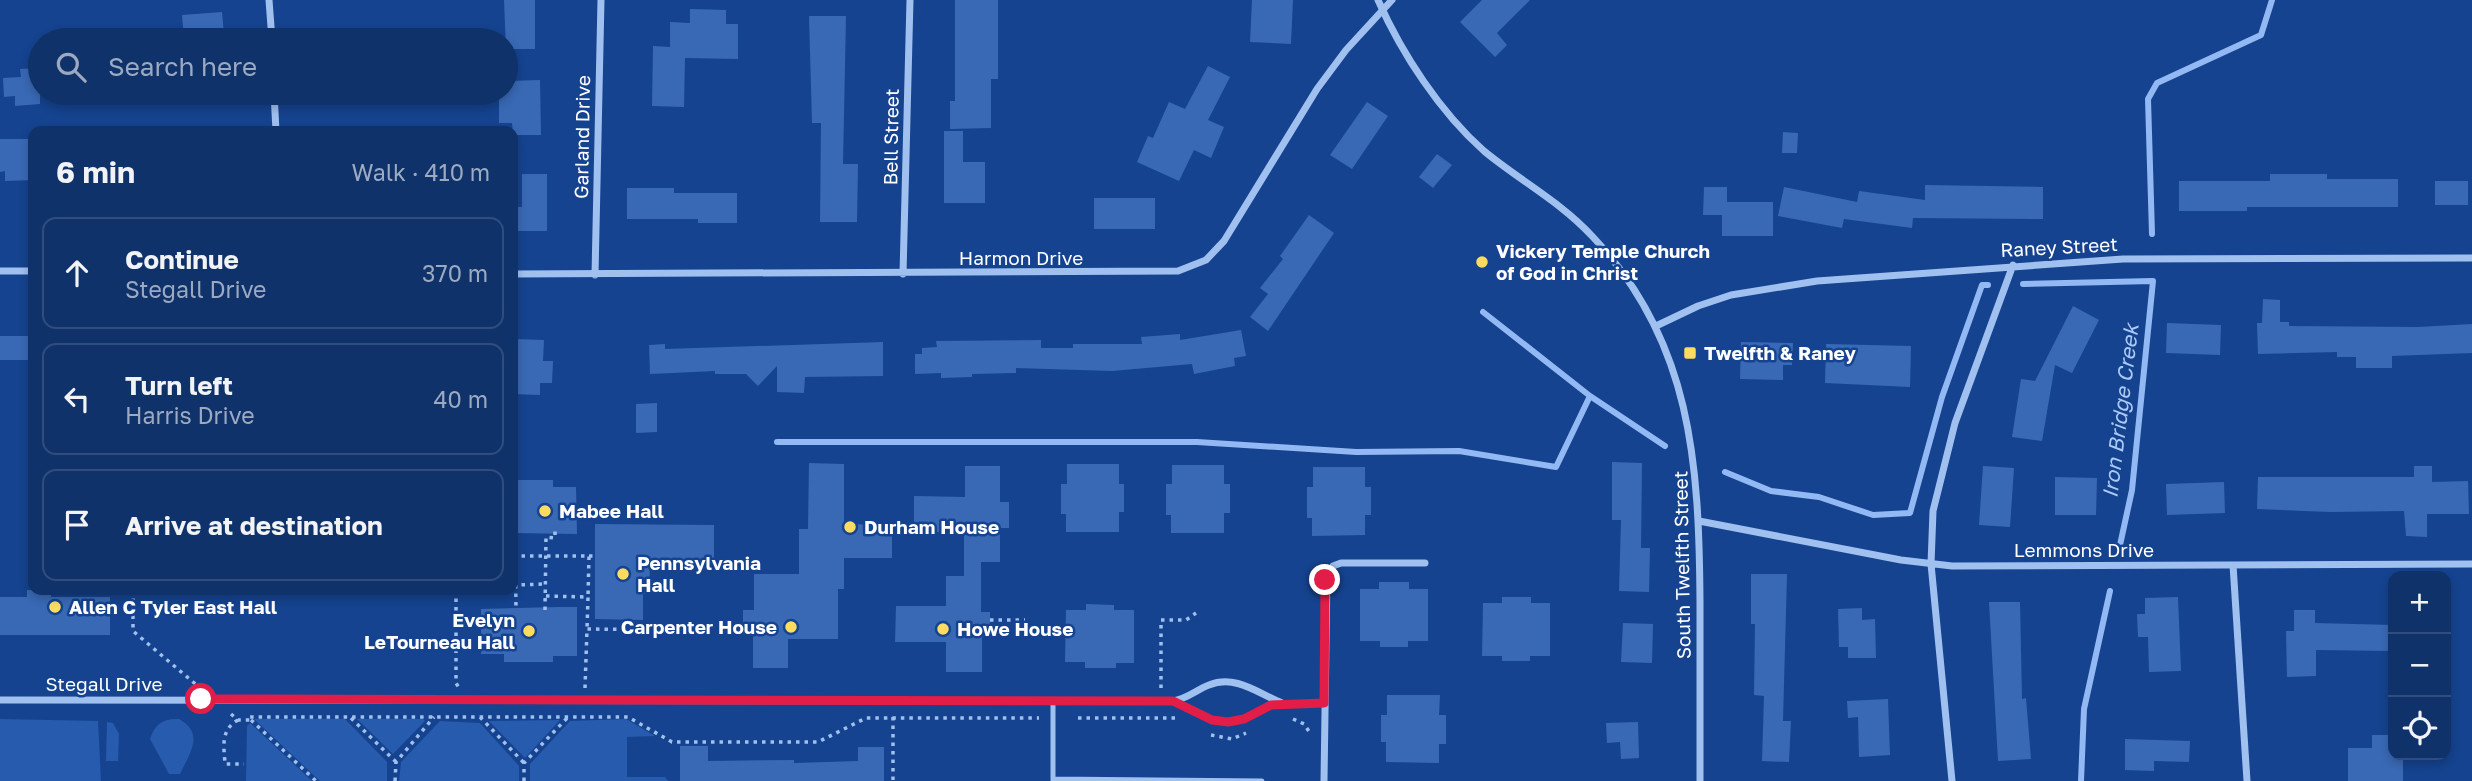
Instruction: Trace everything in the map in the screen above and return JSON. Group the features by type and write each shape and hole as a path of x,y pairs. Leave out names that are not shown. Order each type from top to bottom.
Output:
{"street":[{"path":"269,0 271,28"},
{"name":"Garland Drive","path":"595,275 601,0"},
{"name":"Bell Street","path":"903,274 910,0"},
{"name":"South Twelfth Street","path":"1378,0 1421,77 1457,122 1484,150 1591,234 1626,275 1656,326 1676,374 1694,452 1699,521 1700,781"},
{"name":"Harmon Drive","path":"518,274 1178,271 1206,260 1224,241 1317,89 1346,50 1392,0"},
{"path":"275,105 276,126"},
{"name":"Raney Street","path":"1656,326 1714,300 1773,286 2013,265 2226,257 2472,258"},
{"path":"1952,781 1931,564 1933,511 1945,459 2013,265"},
{"path":"0,271 28,271"},
{"name":"Lemmons Drive","path":"1699,521 1931,564 2472,564"},
{"path":"1324,781 1325,586 1329,570 1341,563 1425,563"},
{"path":"2233,565 2247,781"},
{"name":"Stegall Drive","path":"0,700 1173,701 1207,685 1228,682 1244,684 1282,703"},
{"name":"Stegall Drive","path":"1173,701 1212,720 1228,722 1244,719 1282,703 1324,703"}],"lane":[{"path":"1053,702 1053,780 1262,781"}],"path":[{"path":"545,610 545,537 555,538 555,529"},
{"path":"518,556 596,556"},
{"path":"524,763 569,716 587,684 589,556"},
{"path":"518,585 545,584"},
{"path":"133,595 133,631 238,720"},
{"path":"395,781 396,762 446,700 456,683 456,595"},
{"path":"515,595 516,610"},
{"path":"545,596 588,597"},
{"path":"1161,688 1161,620 1186,620 1195,613"},
{"path":"990,620 1025,620"},
{"path":"587,628 674,629"},
{"path":"456,683 480,717 524,763 524,781"},
{"path":"893,702 893,781"},
{"path":"251,720 250,717 628,717 672,741 818,742 866,718 1038,718"},
{"path":"351,718 396,762"},
{"path":"244,764 225,764 224,736 231,724 238,720 251,720 316,781"}],"shaded area":[{"path":"0,719 98,721 101,781 0,781"},
{"path":"179,719 192,731 193,744 180,774 169,774 150,739 160,723"},
{"path":"254,719 345,719 387,762 387,781 320,781"},
{"path":"357,719 423,719 425,721 393,754"},
{"path":"626,719 655,736 627,737 627,777 665,777 668,781 530,781 530,764 570,721"},
{"path":"560,720 525,758 489,721"},
{"path":"440,721 480,723 519,766 519,781 399,781 401,762"},
{"path":"107,722 113,723 119,734 118,761 106,761"},
{"path":"250,723 312,781 246,781 247,726"}],"building":[{"path":"504,0 535,0 535,49 518,49 518,28 505,28"},
{"path":"955,0 998,0 998,79 991,79 991,128 950,129 950,101 955,101"},
{"path":"1252,0 1293,0 1291,44 1250,42"},
{"path":"1482,0 1530,0 1497,33 1507,45 1495,57 1460,22"},
{"path":"690,9 726,10 726,24 738,24 738,59 685,58 684,107 652,106 653,46 670,47 670,22 690,23"},
{"path":"222,12 223,28 183,28 182,15"},
{"path":"809,16 846,16 843,164 858,164 857,222 820,222 821,123 812,123"},
{"path":"1208,66 1230,77 1208,120 1224,127 1211,158 1194,150 1179,181 1137,162 1148,136 1153,138 1169,102 1185,109"},
{"path":"20,69 28,69 28,105 15,106 15,96 4,97 3,78 21,77"},
{"path":"540,80 541,135 518,135 518,126 499,123 499,105 518,105 518,81"},
{"path":"1367,102 1388,116 1352,169 1330,155"},
{"path":"944,131 963,131 963,162 985,162 985,203 944,203"},
{"path":"1783,132 1798,133 1797,153 1782,153"},
{"path":"0,139 28,139 28,180 5,181 5,171 0,172"},
{"path":"1437,154 1452,165 1433,188 1419,177"},
{"path":"522,174 547,174 547,231 518,231 518,207 522,207"},
{"path":"2270,174 2327,174 2327,179 2398,179 2398,207 2247,207 2247,211 2179,211 2179,181 2270,181"},
{"path":"2435,181 2468,181 2468,205 2435,205"},
{"path":"1925,185 2043,187 2043,219 1913,218 1912,228 1844,219 1842,228 1778,216 1784,187 1857,202 1859,191 1925,200"},
{"path":"1704,187 1727,187 1727,202 1773,202 1773,236 1722,236 1722,215 1703,215"},
{"path":"627,188 674,188 674,193 737,193 737,223 698,223 698,219 627,219"},
{"path":"1094,198 1155,198 1155,229 1094,229"},
{"path":"1309,215 1334,233 1268,331 1250,317 1268,294 1260,288 1283,259 1280,256"},
{"path":"2263,299 2280,300 2280,322 2289,322 2289,326 2418,327 2472,324 2472,353 2392,356 2392,368 2356,368 2356,357 2337,357 2337,352 2258,354 2257,323 2262,323"},
{"path":"2073,306 2099,320 2072,373 2055,365 2042,441 2012,437 2021,379 2035,381"},
{"path":"2167,323 2221,325 2220,355 2166,353"},
{"path":"1241,330 1246,356 1234,358 1235,366 1194,374 1192,364 1112,371 1016,368 1016,373 972,374 972,377 941,378 941,373 915,374 915,354 922,354 922,348 937,347 936,341 1041,340 1041,348 1073,348 1073,344 1142,344 1141,337 1180,334 1180,340"},
{"path":"0,336 28,336 28,360 0,360"},
{"path":"518,339 544,340 543,361 553,361 552,383 540,383 540,395 518,394"},
{"path":"883,342 883,376 805,377 804,393 777,392 777,366 758,386 746,374 715,374 715,371 650,374 649,345 665,344 665,349"},
{"path":"1741,342 1793,343 1792,365 1783,365 1783,380 1740,379"},
{"path":"1826,344 1911,346 1910,387 1825,383"},
{"path":"657,403 657,432 636,433 636,404"},
{"path":"1612,462 1642,463 1641,548 1650,548 1649,592 1619,591 1621,520 1612,520"},
{"path":"809,463 844,464 844,524 892,525 892,558 844,558 844,589 838,589 838,639 788,639 788,668 753,668 753,635 743,635 743,610 754,610 754,574 799,574 799,529 808,529"},
{"path":"1067,464 1119,464 1119,484 1124,484 1124,512 1119,512 1119,532 1066,532 1066,514 1061,514 1061,484 1067,484"},
{"path":"1172,465 1224,465 1224,484 1230,484 1230,513 1224,513 1224,533 1171,533 1171,515 1166,515 1166,484 1172,484"},
{"path":"965,466 1000,466 1000,502 1009,502 1009,528 1000,528 1000,562 981,562 981,612 990,612 990,637 982,637 982,672 946,672 946,642 895,642 896,606 946,606 946,576 964,576 964,532 914,532 914,496 965,497"},
{"path":"1983,466 2014,468 2010,527 1979,525"},
{"path":"2414,466 2432,466 2432,482 2468,481 2469,514 2427,514 2427,537 2406,536 2404,511 2257,509 2258,477 2414,477"},
{"path":"1313,467 1365,467 1365,487 1371,487 1371,515 1365,515 1365,535 1312,536 1312,518 1307,518 1307,487 1313,487"},
{"path":"2055,477 2097,478 2096,515 2055,515"},
{"name":"Mabee Hall","path":"518,480 553,480 553,487 576,487 577,534 518,533"},
{"path":"2224,482 2225,513 2167,515 2166,484"},
{"name":"Pennsylvania Hall","path":"595,524 714,525 714,565 650,564 649,594 643,594 643,620 595,619"},
{"path":"1751,574 1787,574 1783,721 1791,721 1789,762 1762,761 1764,696 1754,695 1755,624 1751,624"},
{"path":"1379,582 1409,582 1409,589 1428,589 1428,641 1408,641 1408,647 1380,647 1380,641 1360,641 1360,589 1379,589"},
{"name":"Allen C Tyler East Hall","path":"27,590 28,595 51,597 110,597 110,635 0,635 0,597 27,597"},
{"path":"1502,597 1531,597 1531,603 1550,603 1550,656 1530,656 1530,661 1502,661 1502,656 1482,656 1483,603 1502,603"},
{"path":"2178,597 2181,671 2149,672 2148,637 2138,637 2137,614 2145,614 2145,598"},
{"path":"1989,602 2020,602 2022,699 2026,698 2031,759 1998,761"},
{"path":"1086,604 1114,605 1114,610 1134,610 1134,663 1116,663 1116,668 1085,668 1085,662 1065,662 1066,610 1086,610"},
{"name":"Evelyn LeTourneau Hall","path":"577,607 577,656 553,656 553,662 504,662 504,654 481,654 481,609"},
{"path":"1862,608 1862,620 1875,619 1876,658 1848,658 1848,647 1839,647 1838,609"},
{"path":"2294,610 2315,610 2315,623 2388,625 2388,651 2316,650 2316,676 2287,677 2286,631 2294,631"},
{"path":"1623,623 1653,624 1652,663 1621,662"},
{"path":"1387,695 1440,695 1439,715 1446,715 1446,744 1439,744 1439,763 1386,762 1386,742 1381,742 1381,715 1387,715"},
{"path":"1888,699 1890,755 1859,757 1858,717 1848,718 1847,701"},
{"path":"1638,722 1639,758 1621,759 1620,742 1607,743 1606,723"},
{"path":"2372,735 2388,735 2388,760 2403,760 2403,781 2348,781 2348,748 2372,748"},
{"path":"2125,739 2190,741 2189,762 2154,761 2154,771 2125,770"},
{"path":"680,746 708,746 708,761 794,760 794,763 858,761 858,747 884,747 884,781 680,781"}],"waterway":[{"name":"Iron Bridge Creek","path":"2152,234 2148,99 2157,83 2261,35 2272,0"},
{"name":"Iron Bridge Creek","path":"2023,284 2153,281 2132,490 2120,545"},
{"path":"1725,472 1771,491 1819,497 1873,515 1910,513 1942,397 1982,285 1988,285"},
{"path":"1483,312 1590,396"},
{"path":"777,442 1197,442 1356,452 1459,451 1556,467 1590,396 1665,446"},
{"name":"Iron Bridge Creek","path":"2081,781 2084,709 2110,591"}],"place":[{"name":"Vickery Temple Church of God in Christ","path":"1482,262"},
{"name":"Twelfth & Raney","path":"1690,353"},
{"name":"Mabee Hall","path":"545,511"},
{"name":"Durham House","path":"850,527"},
{"name":"Pennsylvania Hall","path":"623,574"},
{"name":"Allen C Tyler East Hall","path":"55,607"},
{"name":"Carpenter House","path":"791,627"},
{"name":"Howe House","path":"943,629"},
{"name":"Evelyn LeTourneau Hall","path":"529,631"}],"route":[{"path":"201,699 627,702 1173,701 1212,720 1238,721 1271,705 1324,703 1325,580"}]}
